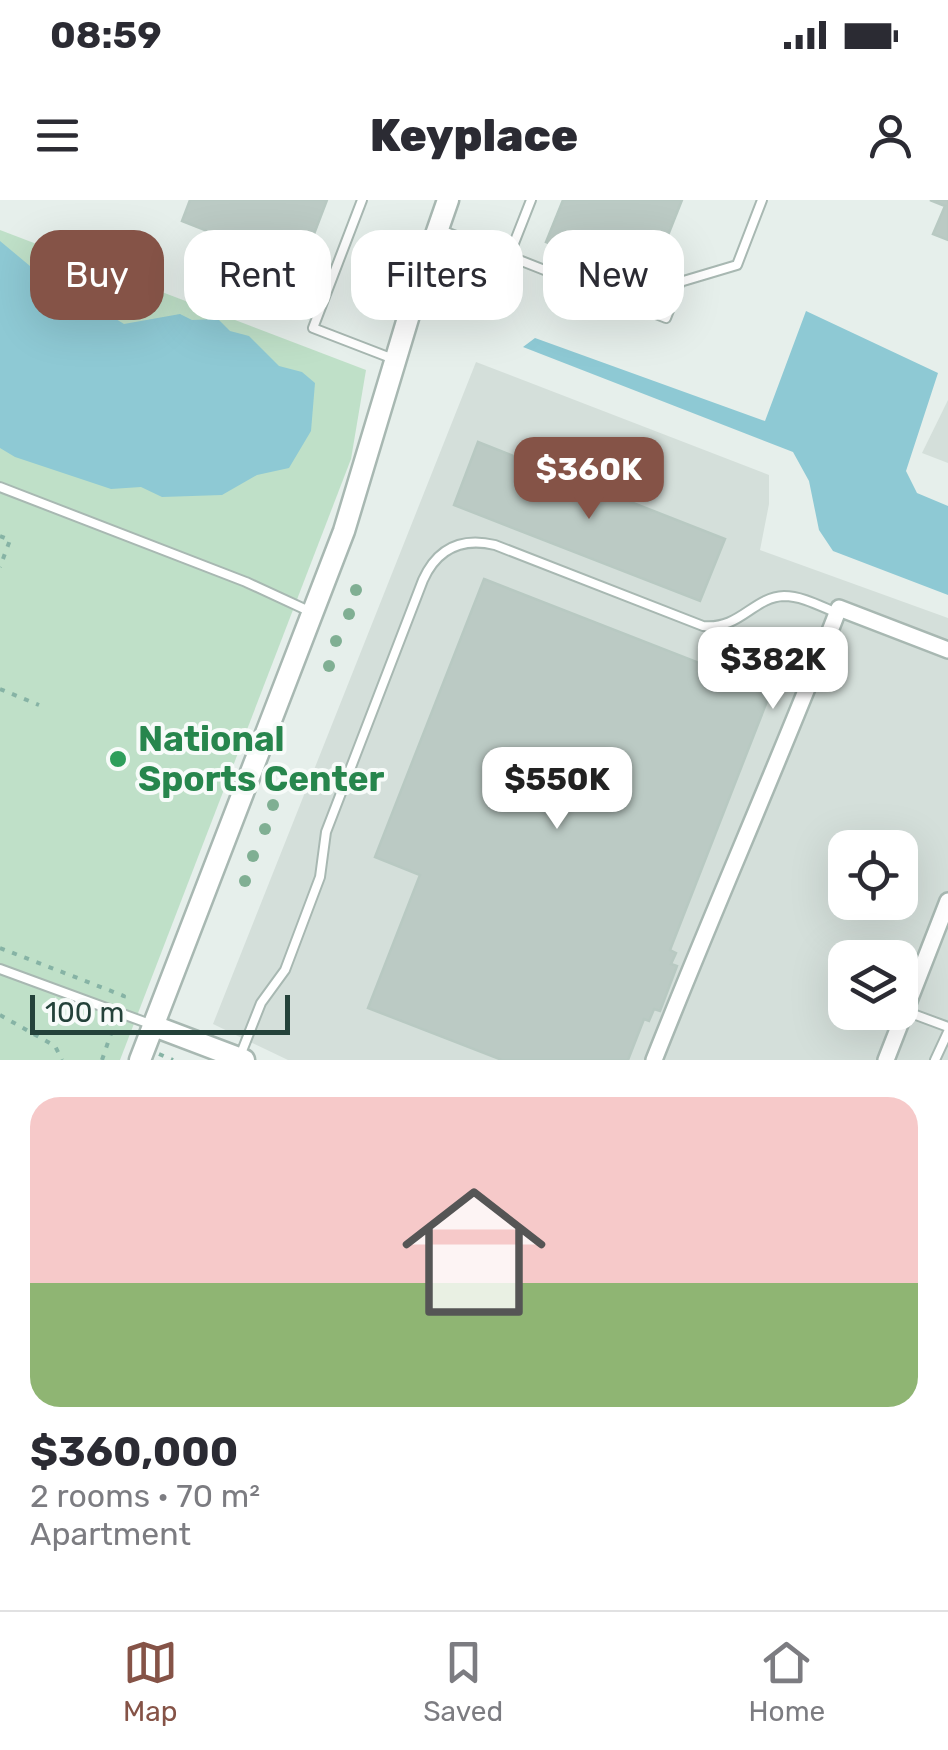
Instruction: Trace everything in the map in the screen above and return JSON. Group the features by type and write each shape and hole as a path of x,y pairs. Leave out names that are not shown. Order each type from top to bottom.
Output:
{"street":[{"path":"140,1060 314,613 360,483 448,200"},
{"path":"654,1060 726,877 750,833 838,608 948,650"},
{"path":"918,978 948,901"},
{"path":"154,1026 242,1059"},
{"path":"886,1060 898,1030"}],"lane":[{"path":"362,200 313,328 396,360"},
{"path":"519,230 531,200"},
{"path":"523,262 666,318 680,282 737,265 762,200"},
{"path":"438,228 443,230"},
{"path":"0,487 246,582 314,613"},
{"path":"242,1059 261,1003 285,970 317,886 326,832 423,580 437,556 458,544 496,545 704,626 727,624 778,596 837,612"},
{"path":"0,969 154,1026"},
{"path":"918,1016 948,1029 936,1060"}],"path":[{"path":"0,536 10,540 0,567"},
{"path":"0,689 39,705"},
{"path":"0,948 124,996"},
{"path":"0,1015 55,1046 62,1060"},
{"path":"102,1060 111,1035"}],"shaded area":[{"path":"476,362 769,475 769,504 760,550 948,618 948,1060 288,1060 213,1024"},
{"path":"948,400 948,463 922,453"}],"green space":[{"name":"National Sports Center","path":"0,230 30,241 30,320 164,320 164,293 184,300 184,320 235,320 366,370 351,459 120,1060 0,1060"}],"water":[{"path":"0,241 30,266 30,320 118,320 124,324 164,320 180,314 184,320 219,320 230,331 249,336 279,366 302,372 315,383 311,431 289,468 257,475 222,495 162,497 141,487 111,489 15,457 0,448"},
{"path":"806,311 938,373 906,471 917,493 948,506 948,595 833,551 819,530 809,481 793,452 523,347 535,338 765,421"}],"building":[{"path":"190,200 327,200 316,230 205,230 182,221"},
{"path":"563,200 682,200 670,230 551,230"},
{"path":"930,200 948,200 948,240 933,234 945,206"},
{"path":"478,442 725,539 700,601 454,505"},
{"path":"484,579 771,691 670,950 676,953 671,964 677,966 660,1011 654,1009 649,1021 644,1019 628,1060 502,1060 368,1008 420,875 375,857"}],"place":[{"name":"National Sports Center","path":"118,759"}]}
